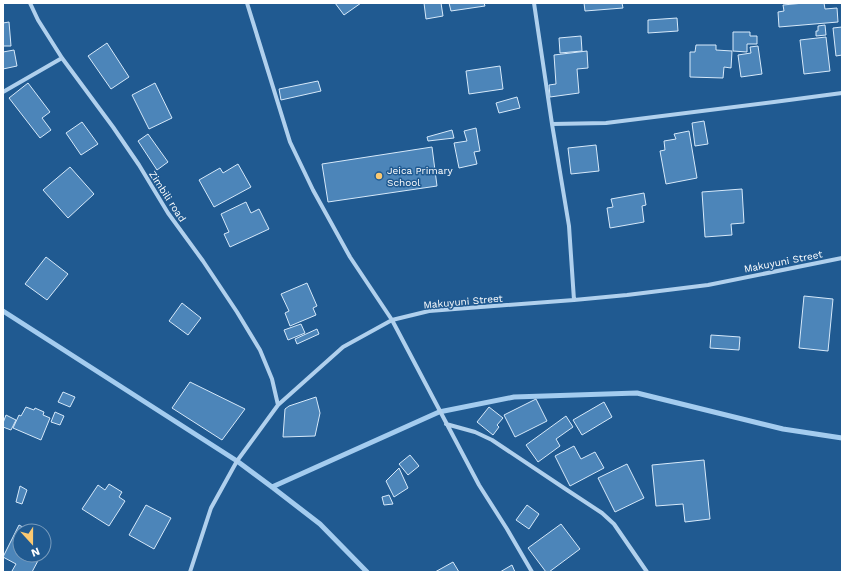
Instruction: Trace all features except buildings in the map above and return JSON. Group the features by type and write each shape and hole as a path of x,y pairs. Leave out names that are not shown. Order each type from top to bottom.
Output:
{"street":[{"name":"Zimbili road","path":"30,3 38,20 62,58 118,133 168,213 203,261 237,312 260,350 272,379 278,405"},
{"path":"247,3 290,142 313,190 350,257 392,320 479,485 532,572"},
{"path":"534,3 569,226 574,300"},
{"path":"3,92 62,58"},
{"path":"552,124 606,123 842,93"},
{"name":"Makuyuni Street","path":"190,572 211,508 236,461 278,405 343,347 392,320 429,311 574,300 708,285 842,258"},
{"path":"446,424 475,432 492,440 602,513 614,524 647,572"}],"waterway":[{"path":"3,311 237,461 320,524 367,572"},
{"path":"272,487 439,412 514,397 637,393 783,429 842,438"}],"place":[{"name":"Jeica Primary School","path":"379,176"}]}
